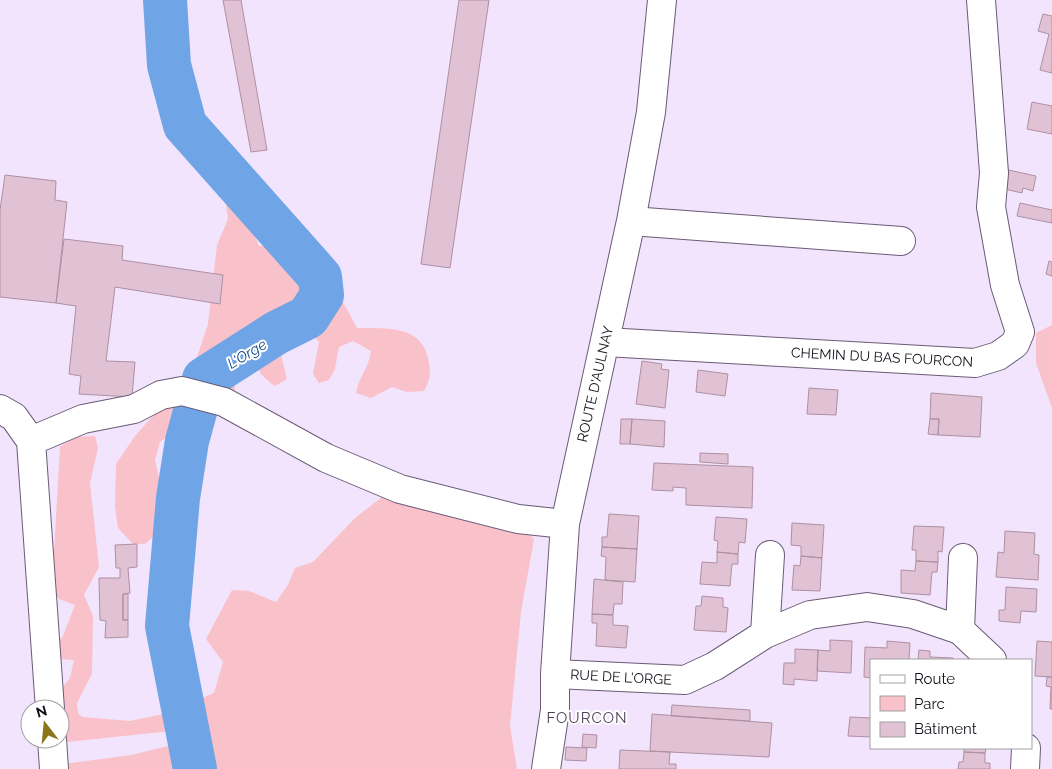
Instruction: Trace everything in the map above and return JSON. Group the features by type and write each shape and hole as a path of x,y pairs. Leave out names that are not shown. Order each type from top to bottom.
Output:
{"street":[{"name":"ROUTE D'AULNAY","path":"546,769 555,710 555,674 565,524 631,221 651,112 662,0"},
{"name":"CHEMIN DU BAS FOURCON","path":"605,342 975,363 998,356 1015,344 1020,332 1005,285 991,207 994,173 980,0"},
{"path":"631,221 901,241"},
{"path":"30,441 82,420 134,409 161,394 182,391 224,402 326,458 400,489 518,519 565,524"},
{"path":"0,409 14,417 30,441 49,699"},
{"path":"765,634 770,555"},
{"path":"960,630 963,558"},
{"name":"RUE DE L'ORGE","path":"555,674 685,680 714,666 765,634 810,615 867,607 913,614 960,630 991,659"},
{"path":"53,749 54,769"},
{"path":"1025,769 1026,749"}],"green space":[{"path":"237,195 247,200 249,221 259,246 275,245 304,279 337,291 357,328 390,329 410,334 418,339 424,347 428,358 429,379 424,391 407,392 392,387 371,398 356,393 371,351 353,341 339,347 335,369 329,380 319,383 313,374 319,342 311,333 296,335 279,346 287,379 275,386 260,372 257,350 252,335 240,336 233,350 235,389 227,397 209,400 196,414 160,442 155,460 161,487 161,530 145,544 133,544 118,528 115,506 116,464 135,436 192,372 208,324 217,245 228,219 226,203"},
{"path":"1052,325 1052,408 1036,363 1036,333"},
{"path":"95,436 98,448 90,483 99,567 84,595 93,616 92,674 77,703 78,713 82,717 130,721 163,714 214,693 223,662 206,639 232,590 249,591 276,602 288,585 295,568 313,562 355,518 382,497 515,522 534,539 521,612 510,726 517,769 216,769 213,755 199,728 70,742 70,699 59,699 59,692 70,678 74,660 59,659 53,648 63,636 75,605 59,599 52,588 60,447 74,437"},
{"path":"191,740 196,769 64,769 63,764 132,755"}],"building":[{"path":"223,0 241,0 267,150 251,152"},
{"path":"459,0 489,0 450,268 421,264"},
{"path":"1043,14 1052,16 1052,73 1040,70 1049,34 1038,31"},
{"path":"1032,102 1052,106 1052,134 1027,129"},
{"path":"1004,169 1036,176 1033,191 1023,188 1022,193 1000,188"},
{"path":"5,175 56,181 55,200 67,202 56,303 0,297 0,210"},
{"path":"1020,203 1052,210 1052,223 1017,216"},
{"path":"64,239 123,246 122,260 223,275 220,304 115,287 106,361 135,362 132,397 79,394 81,376 69,374 76,306 56,303"},
{"path":"1049,261 1052,262 1052,276 1046,274"},
{"path":"642,361 662,364 661,369 669,370 665,408 636,404"},
{"path":"698,370 728,374 725,396 696,392"},
{"path":"809,388 838,390 836,415 807,414"},
{"path":"931,393 982,397 980,437 938,435 939,419 930,419"},
{"path":"621,419 632,419 630,444 620,444"},
{"path":"632,419 665,421 664,447 630,444"},
{"path":"930,419 939,419 938,435 928,434"},
{"path":"700,453 728,454 728,464 700,462"},
{"path":"654,463 753,467 752,508 686,505 686,488 673,487 673,491 652,490"},
{"path":"609,514 639,516 637,549 602,547 602,537 607,537"},
{"path":"716,517 747,519 745,543 739,542 738,554 717,552 718,541 714,540"},
{"path":"792,523 824,525 822,558 801,556 801,546 791,545"},
{"path":"914,526 944,527 942,552 938,551 938,562 916,561 916,550 912,550"},
{"path":"1005,531 1035,533 1034,554 1039,555 1038,580 996,577 998,552 1004,553"},
{"path":"137,544 137,567 128,568 130,593 123,594 123,620 128,620 128,637 105,638 106,621 100,620 99,578 120,578 120,568 116,568 115,545"},
{"path":"602,547 637,549 635,582 605,580 606,557 601,556"},
{"path":"717,552 738,554 738,564 732,564 730,586 700,584 702,562 717,563"},
{"path":"801,556 822,558 820,591 792,590 794,565 800,566"},
{"path":"916,561 938,562 937,572 932,572 930,595 901,593 901,570 915,571"},
{"path":"594,579 623,582 622,604 614,604 613,615 592,614"},
{"path":"1006,587 1037,589 1036,612 1021,611 1020,623 999,621 999,610 1005,610"},
{"path":"123,594 128,594 128,620 123,620"},
{"path":"702,596 723,598 723,607 728,608 726,632 694,630 696,606 701,606"},
{"path":"592,614 613,615 613,625 628,626 626,648 596,646 597,623 592,623"},
{"path":"830,640 852,641 851,673 817,671 818,650 830,651"},
{"path":"887,641 910,643 909,659 870,659 870,678 864,677 865,647 887,648"},
{"path":"1037,641 1052,642 1052,677 1035,676"},
{"path":"795,649 818,650 817,681 794,679 794,685 783,684 784,663 795,663"},
{"path":"919,650 930,651 930,657 953,658 953,659 918,659"},
{"path":"1047,677 1052,677 1052,709 1050,709 1051,687 1046,686"},
{"path":"672,705 750,710 750,721 671,716"},
{"path":"652,714 772,723 769,757 650,751"},
{"path":"850,717 870,718 870,737 848,736"},
{"path":"583,734 597,735 596,748 582,747"},
{"path":"566,747 587,748 586,761 565,760"},
{"path":"964,749 986,749 985,753 964,752"},
{"path":"620,750 670,752 669,764 676,764 676,769 619,769"},
{"path":"964,752 985,753 985,763 990,763 990,769 958,769 959,762 963,762"}],"waterway":[{"name":"L'Orge","path":"165,0 169,65 185,125 320,277 322,295 308,317 276,333 204,379 187,441 178,498 167,626 195,769"}],"district":[{"name":"FOURCON","path":"587,718"}]}
